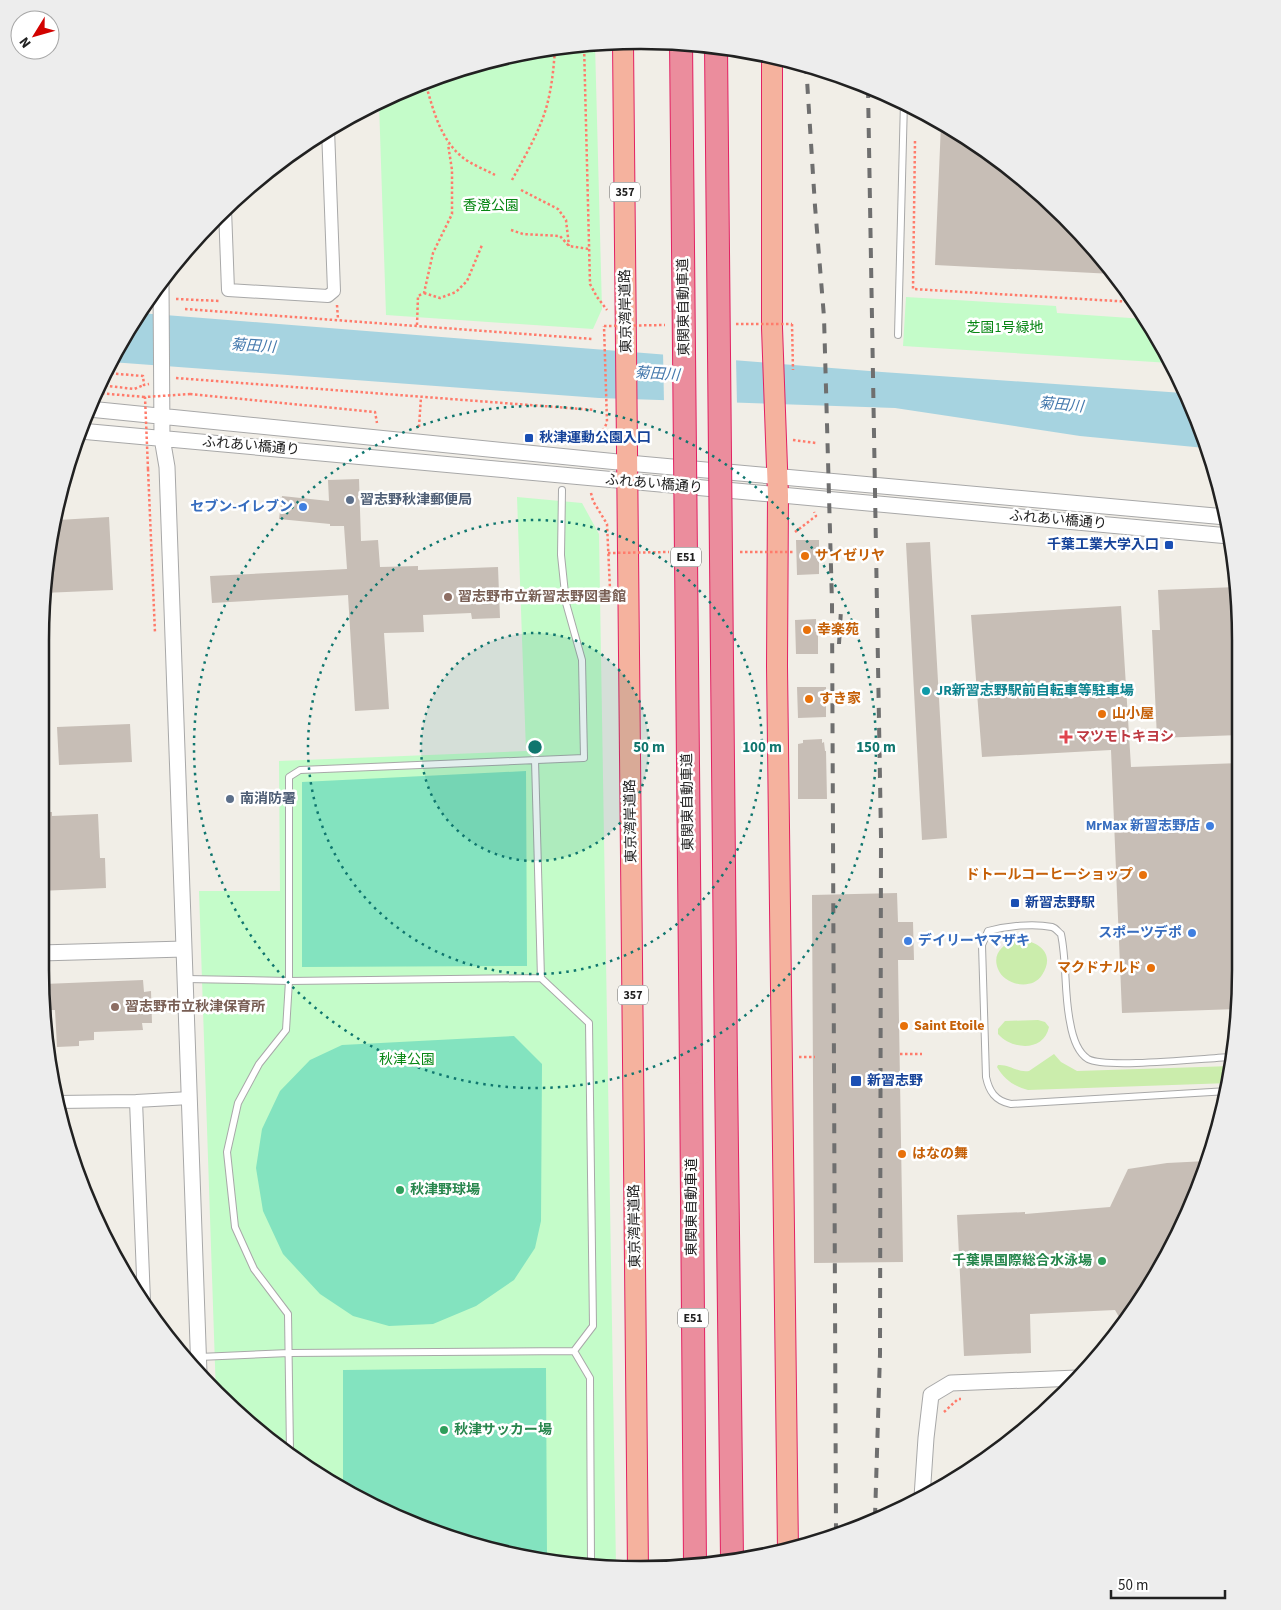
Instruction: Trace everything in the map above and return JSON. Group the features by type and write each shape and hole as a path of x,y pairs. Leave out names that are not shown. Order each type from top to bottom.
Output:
{"highway":[{"name":"東京湾岸道路","path":"623,49 626,340 617,421 628,472 638,1561"},
{"name":"東関東自動車道","path":"681,50 695,1558"},
{"name":"E51","path":"716,54 732,1554"},
{"path":"772,64 772,328 778,485 777,666 788,1542"}],"street":[{"path":"225,219 228,290 328,296 334,291 328,138"},
{"path":"165,293 161,415 166,467 199,1364"},
{"name":"ふれあい橋通り","path":"96,410 161,415 628,472"},
{"name":"ふれあい橋通り","path":"87,431 778,485 1219,516"},
{"name":"ふれあい橋通り","path":"778,485 895,504 1223,535"},
{"path":"49,953 184,949"},
{"path":"64,1102 190,1098"},
{"path":"136,1101 144,1291"},
{"path":"923,1489 926,1438 932,1395 951,1383 1068,1378"}],"lane":[{"path":"898,335 904,111"},
{"path":"290,1446 288,1314 254,1269 235,1227 228,1152 238,1103 259,1064 286,1030 290,778 300,770 584,758 582,660 566,603 561,555 562,490"},
{"path":"535,760 541,978"},
{"path":"1219,1092 1010,1104 992,1095 986,1076 982,945 988,931 1001,928 1037,926 1054,928 1061,934 1070,1022 1078,1047 1087,1058 1100,1063 1127,1063 1225,1057"},
{"path":"185,979 288,981 541,978 589,1023 593,1326 574,1351"},
{"path":"199,1357 289,1353 574,1351"},
{"path":"574,1351 590,1378 591,1559"}],"path":[{"path":"584,52 590,284 597,297 612,316"},
{"path":"512,180 532,142 547,106 554,55"},
{"path":"424,293 433,253 452,214 452,170 448,144 440,127 427,89"},
{"path":"915,136 913,289 1125,302"},
{"path":"448,144 462,157 495,175"},
{"path":"522,190 558,209 566,220 569,246"},
{"path":"511,230 523,234 560,236 569,246 589,250"},
{"path":"417,325 418,296 424,293 440,298 456,292 467,281 482,244"},
{"path":"165,293 220,301"},
{"path":"233,307 236,311"},
{"path":"185,309 236,311 593,338"},
{"path":"792,324 793,373"},
{"path":"586,444 587,437 596,437 617,421 604,326"},
{"path":"113,374 143,376 144,385"},
{"path":"107,386 134,388 163,382 421,397 595,410"},
{"path":"103,394 144,397 190,394 375,412 377,425"},
{"path":"144,397 155,633"},
{"path":"419,428 421,397"},
{"path":"793,431 793,441 816,443"},
{"path":"591,493 593,501 607,524 608,553"},
{"path":"795,532 816,516 814,511"},
{"path":"900,1054 922,1054"},
{"path":"794,1057 815,1057"},
{"path":"942,1415 958,1399 968,1399"}],"green space":[{"name":"香澄公園","path":"595,51 602,309 593,329 386,315 379,110 450,80 487,69 525,60"},
{"name":"芝園1号緑地","path":"906,297 1056,306 1057,313 1137,318 1162,363 903,346"},
{"name":"秋津公園","path":"517,497 582,503 599,534 616,1560 563,1556 525,1550 450,1530 414,1516 345,1482 312,1462 250,1414 216,1381 199,891 280,891 279,761 526,751"},
{"path":"526,771 527,966 302,967 302,782"},
{"path":"1015,940 1023,940 1037,945 1046,954 1046,967 1042,975 1032,983 1018,984 1006,979 1001,975 996,964 997,955 1002,947"},
{"path":"1038,1020 1045,1022 1049,1027 1041,1041 1034,1044 1027,1046 1011,1043 998,1034 998,1029 1005,1021"},
{"name":"秋津野球場","path":"514,1036 542,1064 541,1221 535,1248 514,1280 476,1306 433,1324 389,1326 353,1316 320,1294 283,1254 263,1211 256,1168 262,1129 280,1091 310,1060 342,1045"},
{"path":"1054,1054 1061,1062 1077,1071 1224,1066 1221,1083 1028,1090 1010,1082 997,1067 1002,1065 1021,1071 1029,1071"},
{"name":"秋津サッカー場","path":"546,1368 547,1553 487,1541 450,1530 379,1500 343,1481 343,1370"}],"water":[{"name":"菊田川","path":"147,314 882,372 1177,393 1200,448 1080,436 895,408 599,398 119,363"}],"pier":[{"path":"663,352 736,358 737,405 664,402"}],"building":[{"path":"941,131 1001,171 1031,196 1059,222 1105,274 935,265"},
{"path":"359,479 361,541 378,540 380,567 418,566 418,570 498,567 500,618 472,619 471,613 423,615 424,632 384,633 389,709 355,711 348,595 212,603 210,576 347,569 344,526 279,519 282,496 329,501 328,480"},
{"path":"109,517 113,590 51,593 61,520"},
{"path":"796,540 819,540 819,574 797,575"},
{"name":"JR新習志野駅前自転車等駐車場","path":"930,542 947,838 922,840 906,543"},
{"path":"1229,587 1232,640 1232,735 1157,738 1152,630 1160,630 1158,590"},
{"path":"1121,606 1131,767 1232,763 1231,1009 1122,1013 1111,750 982,757 971,615"},
{"path":"816,619 818,654 796,654 795,620"},
{"path":"797,687 826,687 826,717 798,718"},
{"path":"130,724 132,762 59,765 57,727"},
{"path":"822,739 826,751 827,799 798,799 798,744 803,743 803,740"},
{"path":"49,812 52,812 52,816 98,814 100,858 105,858 106,888 49,891"},
{"name":"新習志野","path":"897,893 898,922 913,922 914,960 898,960 903,1262 814,1263 812,895"},
{"path":"143,980 144,992 151,991 152,1023 142,1023 143,1030 94,1032 94,1040 79,1041 79,1046 57,1047 55,1010 50,1010 49,984"},
{"path":"1200,1161 1171,1231 1153,1265 1119,1317 1115,1310 1030,1314 1031,1353 964,1356 957,1215 1025,1212 1025,1214 1110,1207 1128,1169 1167,1163"}],"railway":[{"path":"807,73 824,317 832,603 836,1528"},
{"path":"868,95 881,837 880,1354 875,1512"},
{"path":"839,644 841,610"}],"place":[{"name":"秋津運動公園入口","path":"529,438"},
{"name":"習志野秋津郵便局","path":"350,500"},
{"name":"セブン-イレブン","path":"303,507"},
{"name":"千葉工業大学入口","path":"1169,545"},
{"name":"サイゼリヤ","path":"805,556"},
{"name":"習志野市立新習志野図書館","path":"448,597"},
{"name":"幸楽苑","path":"807,630"},
{"name":"JR新習志野駅前自転車等駐車場","path":"926,691"},
{"name":"すき家","path":"809,699"},
{"name":"山小屋","path":"1102,714"},
{"name":"マツモトキヨシ","path":"1066,737"},
{"name":"南消防署","path":"230,799"},
{"name":"MrMax 新習志野店","path":"1210,826"},
{"name":"ドトールコーヒーショップ","path":"1143,875"},
{"name":"新習志野駅","path":"1015,903"},
{"name":"スポーツデポ","path":"1192,933"},
{"name":"デイリーヤマザキ","path":"908,941"},
{"name":"マクドナルド","path":"1151,968"},
{"name":"習志野市立秋津保育所","path":"115,1007"},
{"name":"Saint Etoile","path":"904,1026"},
{"name":"新習志野","path":"856,1081"},
{"name":"はなの舞","path":"902,1154"},
{"name":"秋津野球場","path":"400,1190"},
{"name":"千葉県国際総合水泳場","path":"1102,1261"},
{"name":"秋津サッカー場","path":"444,1430"}]}
